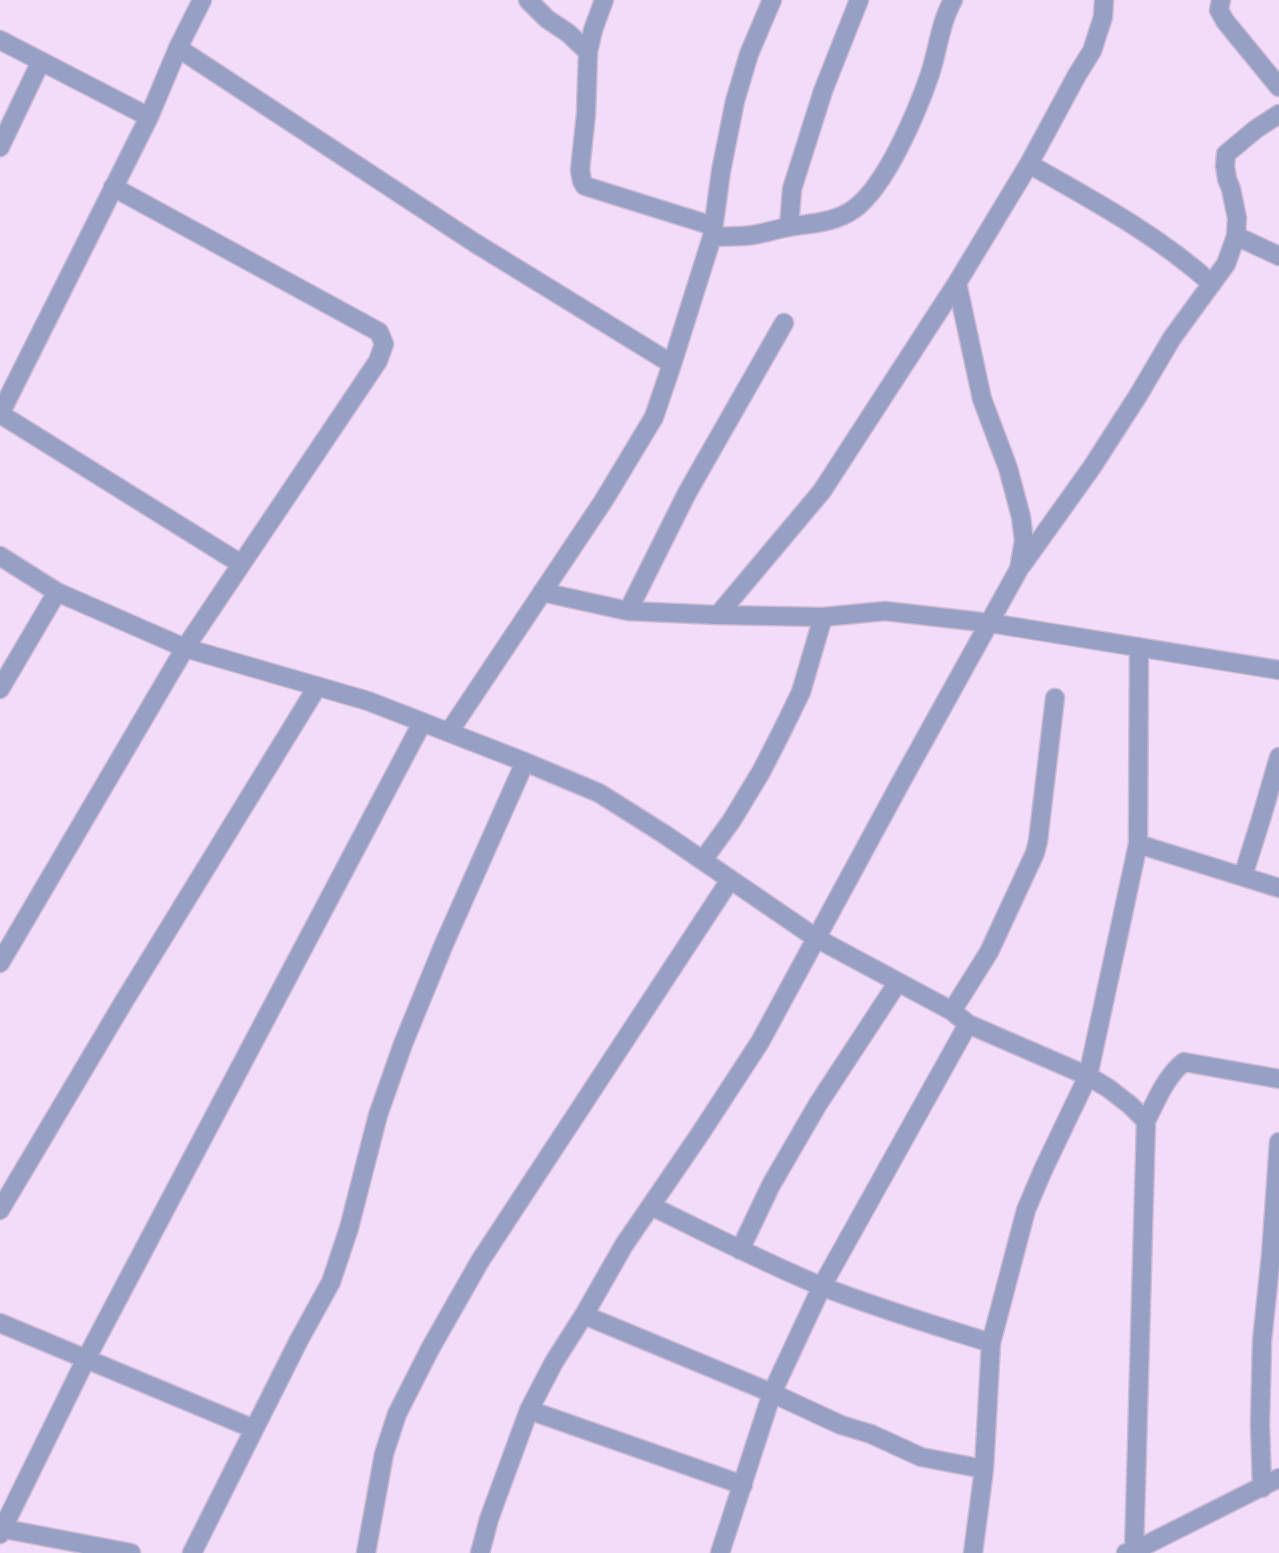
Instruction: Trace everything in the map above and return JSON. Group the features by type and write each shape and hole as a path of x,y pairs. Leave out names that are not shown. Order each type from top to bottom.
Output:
{"street":[{"path":"202,0 178,48 149,117 0,414 241,564"},
{"path":"528,0 547,19 568,33 588,52"},
{"path":"604,0 588,52 586,114 580,170 582,182 585,186 713,231 753,235 829,221 854,209 876,187 912,120 930,73 939,37 953,0"},
{"path":"449,732 604,500 654,417 713,231 721,171 735,101 749,54 772,0"},
{"path":"789,227 792,189 823,91 859,0"},
{"path":"718,615 822,491 957,283 1029,164 1092,51 1103,16 1104,0"},
{"path":"1221,0 1219,10 1225,21 1279,87"},
{"path":"0,40 149,117"},
{"path":"178,48 476,243 672,364"},
{"path":"0,147 41,61"},
{"path":"480,1553 489,1519 530,1410 554,1362 624,1245 700,1134 759,1042 1019,569 1092,467 1172,338 1226,264 1236,236 1237,218 1227,179 1226,154 1256,129 1279,114"},
{"path":"1029,164 1154,239 1189,263 1212,284"},
{"path":"0,963 185,648 378,361 384,344 379,332 113,187"},
{"path":"1236,236 1279,256"},
{"path":"957,283 982,399 1008,468 1021,517 1024,541 1019,569"},
{"path":"628,611 687,493 784,322"},
{"path":"0,556 57,592 185,648 368,701 525,762 599,794 664,834 816,938 952,1011 968,1024 1088,1076 1130,1104 1146,1121"},
{"path":"0,689 57,592"},
{"path":"542,592 628,611 823,617 885,611 990,623 1279,670"},
{"path":"703,860 732,820 782,731 801,692 823,617"},
{"path":"973,1553 984,1469 991,1343 1026,1210 1088,1076 1137,844 1139,647"},
{"path":"0,1210 123,1003 317,687"},
{"path":"952,1011 988,952 1035,853 1055,698"},
{"path":"131,1553 1,1530 86,1359 422,723"},
{"path":"1243,876 1262,819 1279,756"},
{"path":"192,1553 299,1340 331,1282 349,1228 378,1115 403,1044 449,933 525,762"},
{"path":"1137,844 1279,888"},
{"path":"366,1553 384,1454 397,1414 430,1349 480,1261 730,880"},
{"path":"740,1250 771,1185 813,1114 898,982"},
{"path":"720,1553 772,1392 822,1286 968,1024"},
{"path":"1279,1079 1184,1062 1169,1078 1146,1121 1131,1552 1279,1478"},
{"path":"1262,1488 1260,1424 1262,1341 1279,1142"},
{"path":"651,1206 740,1250 822,1286 991,1343"},
{"path":"584,1315 772,1392 841,1425 871,1434 921,1457 984,1469"},
{"path":"0,1323 254,1430"},
{"path":"530,1410 743,1485"}]}
